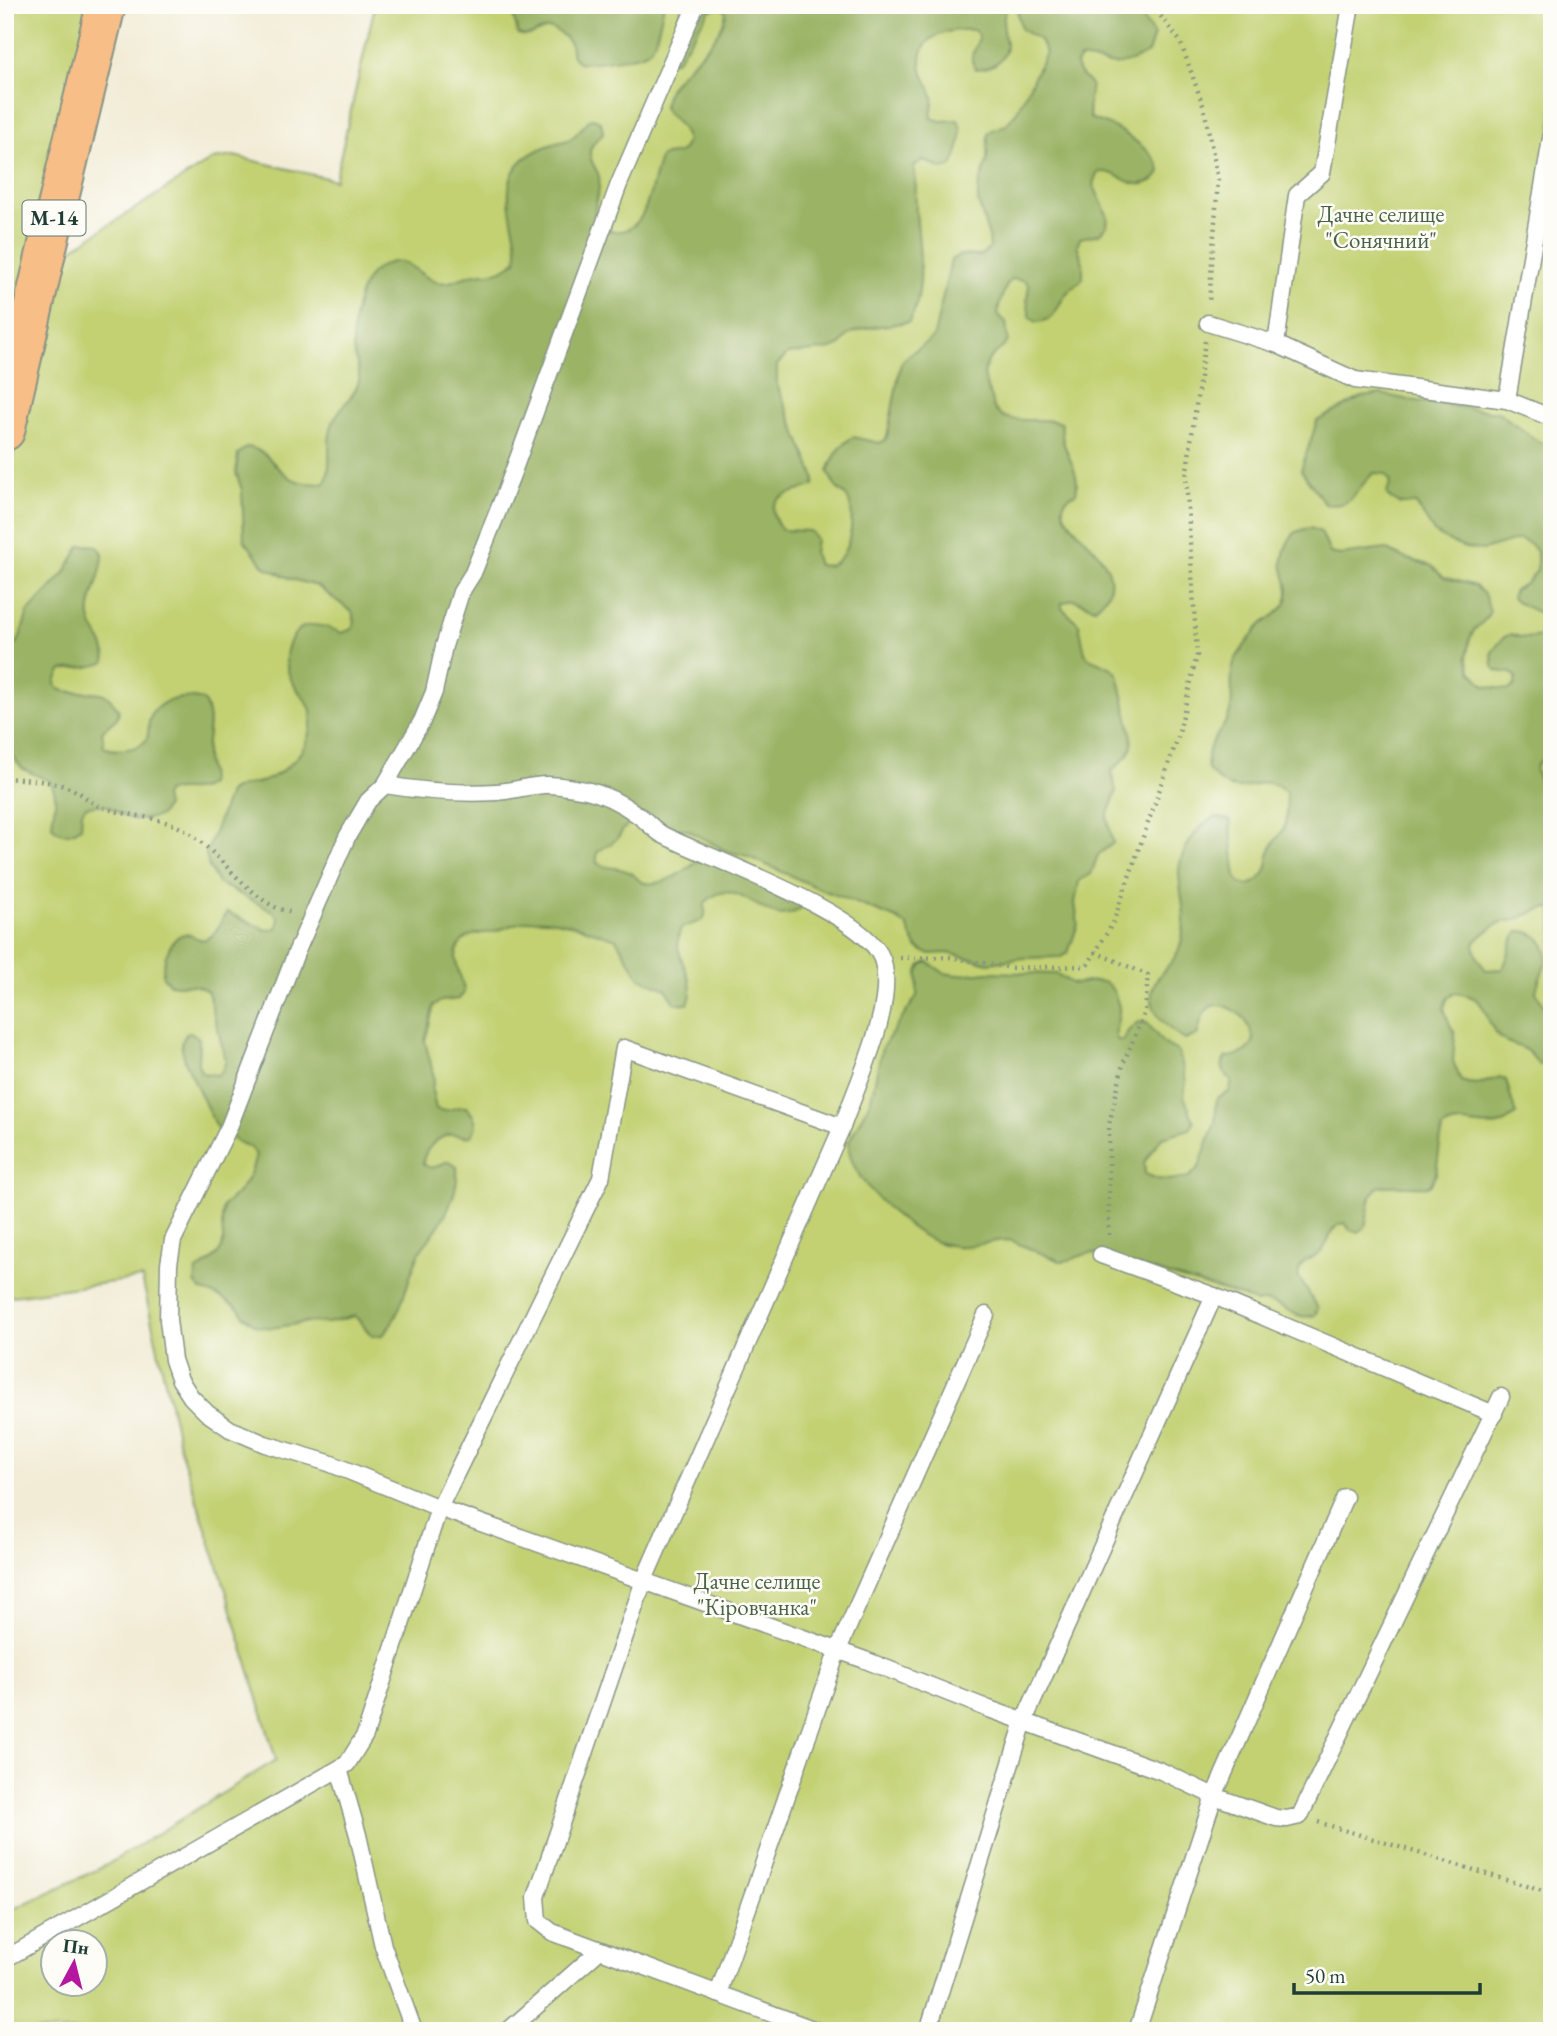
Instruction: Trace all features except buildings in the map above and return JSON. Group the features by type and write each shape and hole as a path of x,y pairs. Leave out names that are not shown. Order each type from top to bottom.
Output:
{"highway":[{"name":"М-14","path":"5,431 106,5"}],"lane":[{"path":"695,5 619,184 506,491 473,573 457,604 430,702 403,757 385,785 375,792 359,815 311,918 229,1127 173,1240 169,1264 168,1320 173,1360 180,1380 191,1397 207,1413 230,1429 265,1444 328,1463 439,1508 865,1660 1161,1771 1214,1796 1276,1818 1287,1819 1300,1816 1501,1397"},
{"path":"1276,344 1297,195 1322,173 1351,5"},
{"path":"1507,400 1552,134"},
{"path":"1208,323 1276,344 1355,380 1507,400 1552,418"},
{"path":"385,785 445,791 495,792 545,785 590,791 608,797 637,814 661,834 795,894 860,932 882,958 886,983 883,1010 842,1127 644,1580 536,1897 538,1921 552,1932 818,2031"},
{"path":"5,1959 347,1765 365,1735 439,1508 601,1178 624,1048 842,1127"},
{"path":"1105,1257 1214,1296 1494,1414"},
{"path":"928,2031 1024,1721 1214,1296"},
{"path":"718,1994 837,1651 986,1315"},
{"path":"1137,2031 1214,1796 1345,1497"},
{"path":"339,1769 358,1835 383,1946 414,2031"},
{"path":"508,2031 600,1950"}],"path":[{"path":"882,958 949,957 1012,968 1087,966 1113,923 1178,737 1197,655 1186,477 1208,323 1217,180 1203,108 1180,41 1152,5"},
{"path":"5,778 72,788 101,807 180,828 220,857 240,882 264,900 288,912 311,918"},
{"path":"1095,952 1147,975 1145,1012 1123,1064 1109,1125 1105,1257"},
{"path":"1300,1816 1552,1894"}],"green space":[{"path":"5,5 92,5 5,368"},
{"path":"375,5 1552,5 1552,2031 5,2031 5,1913 105,1866 276,1760 225,1587 180,1449 142,1278 5,1297 5,489 59,257 213,159 234,156 335,180"},
{"path":"516,5 664,5 656,36 648,51 625,58 583,63 574,58 570,43 554,30 518,34 514,19"},
{"path":"683,5 1006,5 1003,28 1005,52 999,61 989,67 976,69 973,64 972,57 979,36 974,30 935,36 923,49 922,70 933,96 932,118 940,121 958,120 961,137 951,167 942,169 923,160 914,166 920,281 915,309 909,322 867,328 848,334 841,345 831,349 788,354 777,365 777,385 815,478 814,485 780,498 773,508 774,515 782,530 810,531 816,539 814,553 818,565 829,565 838,560 849,541 851,529 852,516 847,497 835,486 828,471 835,456 844,443 853,437 879,443 887,437 901,363 934,336 951,260 960,255 980,256 990,248 978,201 978,189 987,161 988,134 1006,125 1017,111 1046,53 1040,40 1021,29 1016,5 1133,5 1154,35 1148,53 1135,60 1113,64 1080,59 1076,64 1078,71 1091,85 1088,107 1090,118 1112,126 1148,151 1159,167 1159,174 1153,180 1140,184 1108,172 1097,173 1093,184 1108,217 1107,226 1099,234 1080,238 1077,245 1083,262 1083,278 1067,293 1052,316 1036,322 1030,317 1027,300 1029,284 1023,280 1011,279 1002,296 998,315 1006,322 1008,341 988,361 985,372 992,405 999,414 1006,418 1062,423 1063,442 1077,484 1076,493 1064,503 1064,514 1101,557 1109,573 1109,590 1095,608 1073,599 1062,603 1062,608 1079,624 1085,653 1089,658 1110,667 1118,674 1131,732 1132,746 1128,755 1112,771 1116,792 1107,817 1113,843 1098,855 1091,874 1079,881 1075,903 1078,924 1068,953 1061,957 1023,958 989,963 948,953 928,954 916,947 907,926 897,919 820,889 747,856 726,851 688,830 681,829 664,838 636,822 627,826 616,839 597,853 597,863 625,870 640,881 657,883 674,877 701,857 805,904 792,913 779,915 730,892 718,894 705,903 705,916 701,921 681,928 678,938 678,948 691,985 688,1004 676,1004 666,989 640,978 616,939 558,921 534,920 518,923 465,939 459,946 456,958 464,993 459,999 441,1001 434,1005 425,1041 434,1077 432,1090 436,1109 445,1111 466,1107 476,1124 471,1136 443,1137 431,1146 425,1155 423,1164 426,1166 435,1167 448,1161 457,1167 456,1186 437,1229 421,1250 396,1315 383,1335 372,1336 355,1316 328,1323 308,1322 272,1328 257,1326 238,1308 201,1290 195,1283 197,1271 218,1255 222,1248 223,1206 244,1184 256,1155 250,1147 216,1127 185,1061 181,1044 187,1032 199,1038 198,1064 202,1073 217,1075 226,1061 208,992 194,985 170,984 163,977 164,965 171,945 179,936 185,934 200,939 210,937 227,912 266,930 277,928 279,919 273,911 218,883 209,868 206,854 229,793 281,772 292,763 306,743 311,725 311,711 291,679 286,665 287,650 294,635 310,625 342,633 352,629 355,622 352,612 317,586 291,579 265,567 244,540 242,490 236,473 238,454 247,447 257,450 286,475 296,480 325,483 329,468 331,428 358,385 353,344 354,321 359,296 370,276 387,264 402,262 434,281 445,283 471,275 499,271 516,261 509,195 512,175 523,160 541,148 572,138 592,118 601,123 603,133 593,143 590,151 599,177 595,206 598,227 615,231 628,229 637,222 649,198 661,156 680,152 687,140 681,127 664,109 666,97 681,74 714,39 726,12 721,7 710,10 677,60 665,63 666,52"},
{"path":"1381,394 1498,412 1539,442 1552,448 1552,619 1512,598 1514,590 1527,583 1537,570 1537,552 1531,544 1519,539 1483,550 1465,548 1450,542 1434,532 1416,504 1400,504 1389,498 1387,492 1391,482 1385,474 1374,473 1354,496 1343,503 1325,504 1301,470 1317,421 1362,397"},
{"path":"1310,528 1321,532 1330,553 1340,555 1386,549 1404,558 1432,566 1443,577 1475,586 1484,594 1490,611 1474,630 1467,657 1471,671 1485,686 1509,690 1515,685 1516,677 1511,673 1497,671 1493,666 1492,652 1504,637 1511,634 1527,638 1552,635 1552,755 1538,763 1536,772 1546,794 1542,813 1552,831 1552,908 1502,922 1483,934 1474,944 1478,958 1486,970 1502,969 1513,939 1519,931 1535,935 1545,946 1547,959 1536,992 1552,1019 1552,1062 1540,1065 1526,1050 1499,1037 1475,998 1454,993 1447,999 1444,1008 1455,1034 1453,1061 1461,1081 1476,1084 1500,1077 1506,1080 1516,1115 1494,1126 1456,1123 1442,1129 1436,1174 1430,1186 1378,1187 1371,1197 1365,1227 1358,1232 1350,1230 1345,1223 1335,1227 1324,1249 1304,1262 1298,1276 1318,1308 1315,1315 1300,1316 1274,1303 1256,1303 1244,1297 1092,1253 1060,1261 1009,1240 970,1246 936,1242 893,1213 866,1185 850,1155 849,1141 871,1099 882,1048 917,996 918,972 921,965 928,962 944,973 957,975 988,972 1057,974 1073,984 1097,981 1107,984 1112,988 1119,1005 1116,1038 1119,1041 1124,1040 1128,1031 1138,1022 1147,1023 1163,1043 1179,1052 1186,1082 1184,1096 1194,1122 1190,1129 1162,1137 1144,1163 1145,1174 1170,1180 1189,1177 1199,1167 1215,1122 1217,1098 1229,1092 1232,1081 1224,1071 1223,1062 1225,1058 1246,1051 1254,1039 1242,1017 1230,1008 1216,1005 1207,1010 1198,1034 1185,1040 1169,1028 1156,1013 1152,992 1157,979 1176,956 1182,939 1184,920 1179,874 1185,849 1195,833 1215,817 1230,820 1236,876 1241,883 1250,884 1264,873 1270,850 1285,825 1286,792 1270,783 1241,788 1226,785 1208,770 1207,760 1231,707 1235,661 1258,628 1285,604 1288,590 1283,564 1285,549 1295,533"},
{"path":"80,546 97,546 103,553 90,617 105,649 105,662 90,667 62,670 57,686 69,692 104,694 111,700 119,711 117,718 102,731 104,747 114,749 133,748 143,743 154,712 165,702 180,698 203,700 209,721 206,756 210,780 203,788 166,792 166,806 160,816 139,820 125,817 108,806 85,807 81,827 66,833 59,832 52,826 55,798 50,781 23,769 5,747 5,656 19,640 28,612 64,574"}],"park label":[{"name":"Дачне селище \"Сонячний\"","path":"1381,227"},
{"name":"Дачне селище \"Кіровчанка\"","path":"757,1594"}]}
